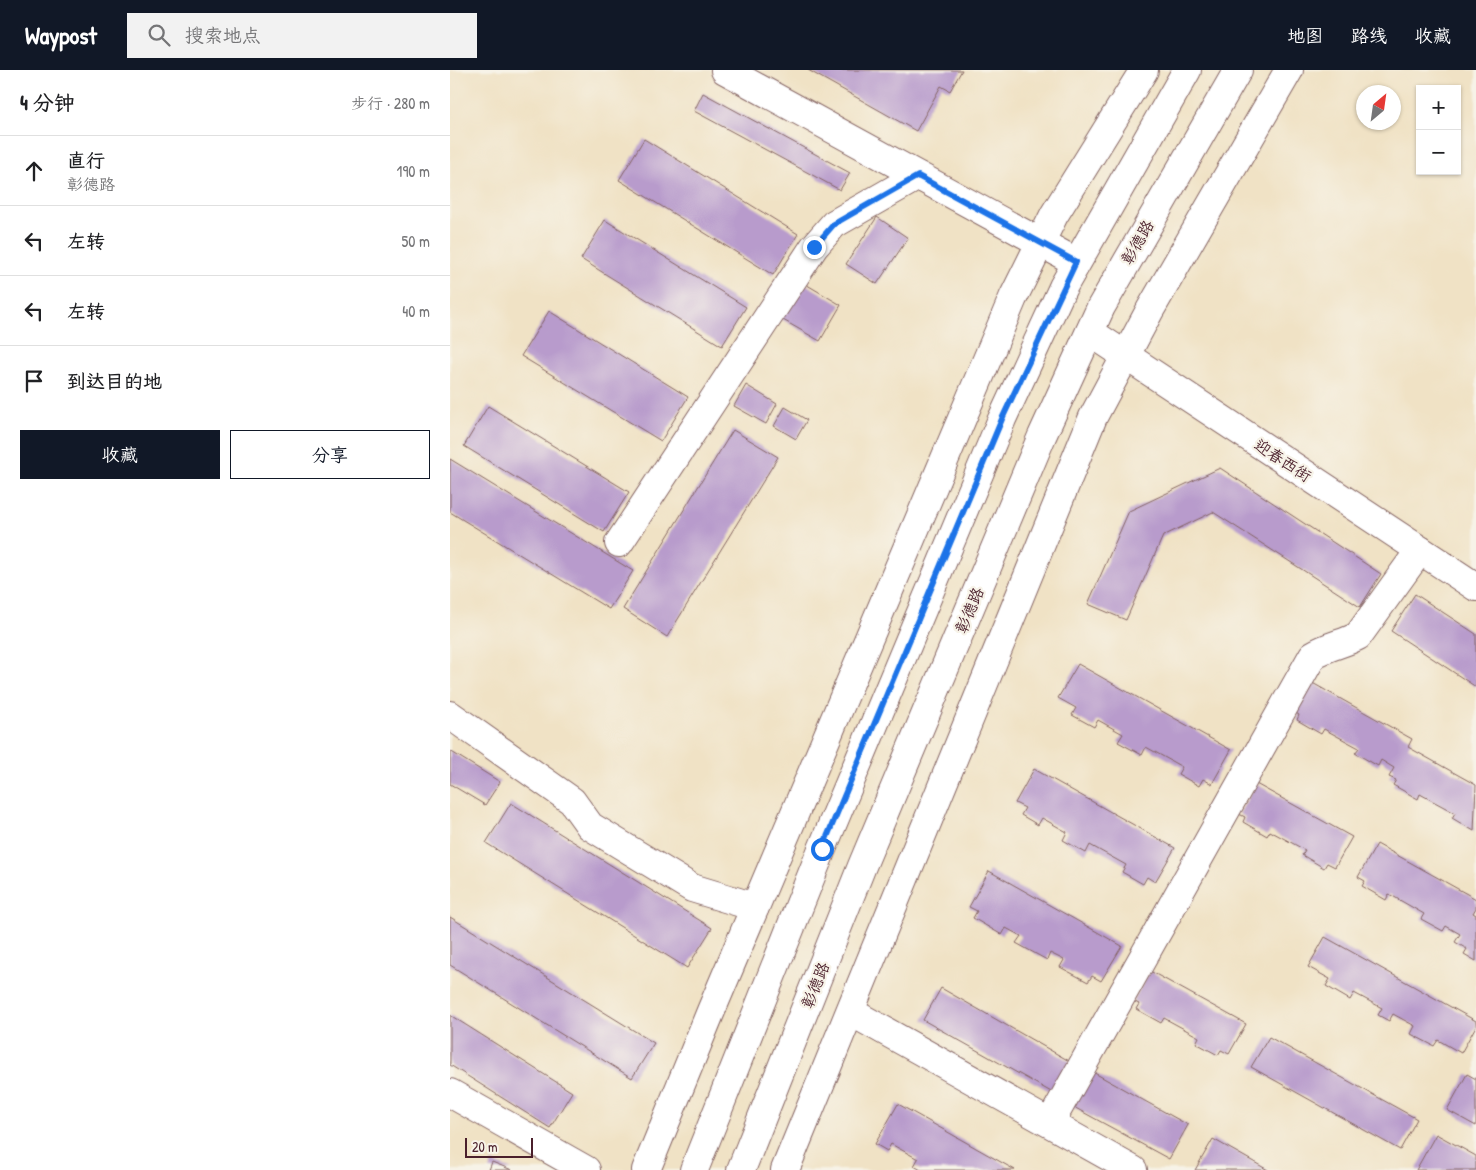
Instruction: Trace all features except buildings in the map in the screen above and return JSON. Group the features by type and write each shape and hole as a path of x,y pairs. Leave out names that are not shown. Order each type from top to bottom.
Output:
{"street":[{"path":"646,1170 755,907 1013,298 1054,215 1144,70"},
{"path":"694,1170 822,849 994,437 1076,262 1187,70"},
{"name":"彰德路","path":"741,1170 862,866 1042,436 1121,270 1238,70"},
{"path":"785,1170 1093,417 1124,355 1289,70"},
{"path":"735,72 918,176 1076,262"},
{"path":"619,543 814,247 834,224 918,176"},
{"name":"迎春西街","path":"1090,332 1476,587"},
{"path":"1050,1124 1313,655 1330,645 1358,636 1420,550"},
{"path":"450,715 572,801 590,826 692,888 755,907"},
{"path":"851,1012 1133,1170"},
{"path":"450,1093 586,1170"}],"route":[{"path":"814,247 834,224 918,176 1076,262 1002,419 822,849"}]}
